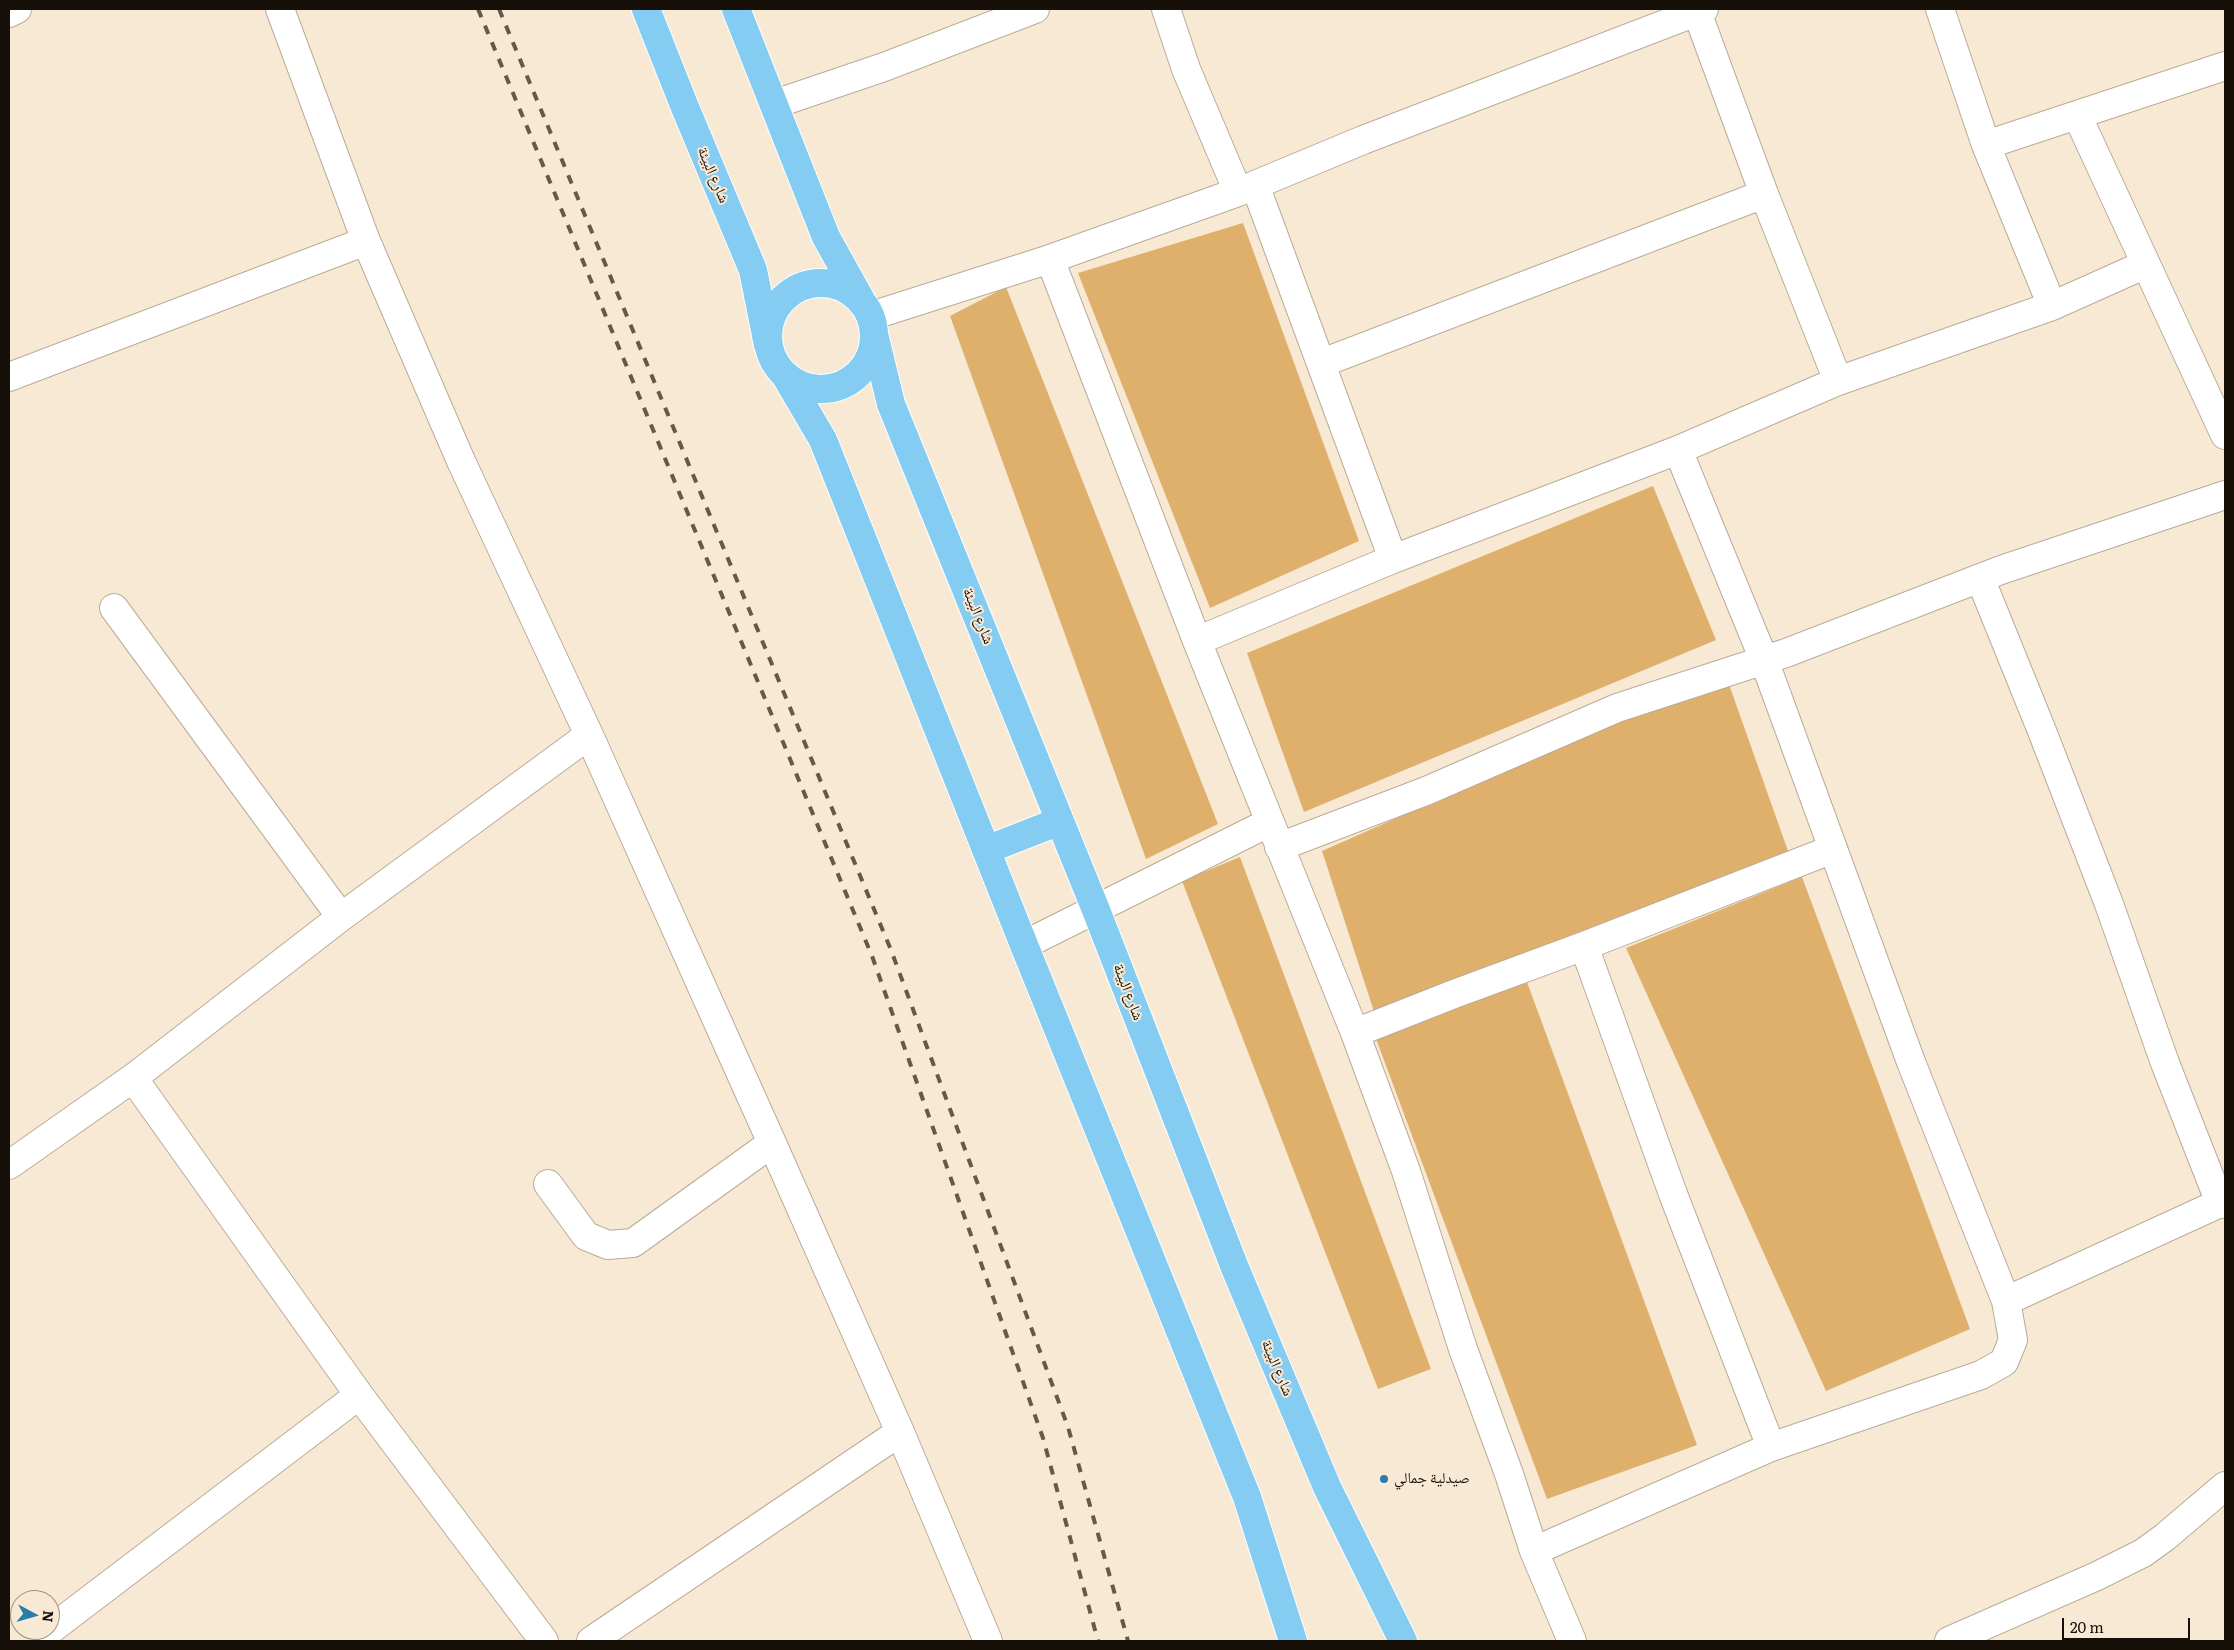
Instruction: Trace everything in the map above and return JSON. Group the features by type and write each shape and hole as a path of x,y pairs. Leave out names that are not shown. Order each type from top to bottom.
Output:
{"main road":[{"name":"شارع البيئة","path":"646,9 684,105 754,270 768,345"},
{"name":"شارع البيئة","path":"736,9 826,237 869,318 891,404 1096,910 1235,1268 1327,1487 1403,1641"},
{"path":"784,376 800,385 817,389 835,388 851,380 864,368 872,352 869,318 849,290 833,284 815,283 798,287 784,297 774,311 768,327 768,345 773,360 823,440 1247,1498 1293,1641"},
{"path":"986,850 1060,821"}],"street":[{"path":"9,13 17,9"},
{"path":"280,9 366,241 461,461 589,735 772,1143 900,1432 988,1641"},
{"path":"775,104 884,67 1035,9"},
{"path":"1166,9 1186,69 1246,189 1322,363 1393,559"},
{"path":"1940,9 1986,145 2052,306"},
{"path":"869,318 1050,259 1246,189 1363,140 1701,10 1764,194 1838,381"},
{"path":"1986,145 2225,66"},
{"path":"2078,115 2224,430"},
{"path":"1322,363 1764,194"},
{"path":"9,377 366,241"},
{"path":"1050,259 1197,642 1355,1033 1406,1171 1463,1349 1509,1474 1534,1551 1572,1641"},
{"path":"1197,642 1393,559 1678,450 1838,381 2052,306 2146,264"},
{"path":"1534,1551 1771,1447 1982,1375 2004,1362 2013,1340 2006,1301 1911,1062 1764,660 1678,450"},
{"path":"1024,945 1096,910 1275,835 1426,791 1617,708 1764,660 1980,578 2225,495"},
{"path":"1980,578 2105,894 2165,1063 2223,1204 2006,1301"},
{"path":"114,608 341,917"},
{"path":"10,1163 133,1078 341,917 589,735"},
{"path":"1355,1033 1834,848"},
{"path":"1584,946 1673,1194 1771,1447"},
{"path":"133,1078 359,1395 544,1641"},
{"path":"548,1184 586,1236 608,1245 633,1243 772,1143"},
{"path":"60,1623 359,1395"},
{"path":"591,1641 900,1432"},
{"path":"1949,1641 2097,1576 2143,1553 2165,1537 2225,1486"}],"building":[{"path":"1243,223 1359,541 1210,608 1078,273"},
{"path":"1006,287 1218,824 1146,859 950,316"},
{"path":"1653,486 1716,640 1304,812 1247,653"},
{"path":"1725,673 1788,851 1378,1024 1322,851"},
{"path":"1240,857 1431,1369 1378,1389 1182,881"},
{"path":"1802,877 1970,1329 1826,1391 1626,948"},
{"path":"1527,982 1697,1445 1547,1499 1375,1036"}],"railway":[{"path":"478,9 872,956 1043,1438 1098,1641"},
{"path":"499,9 891,950 1068,1427 1128,1641"}],"place":[{"name":"صيدلية جمالي","path":"1384,1479"}]}
